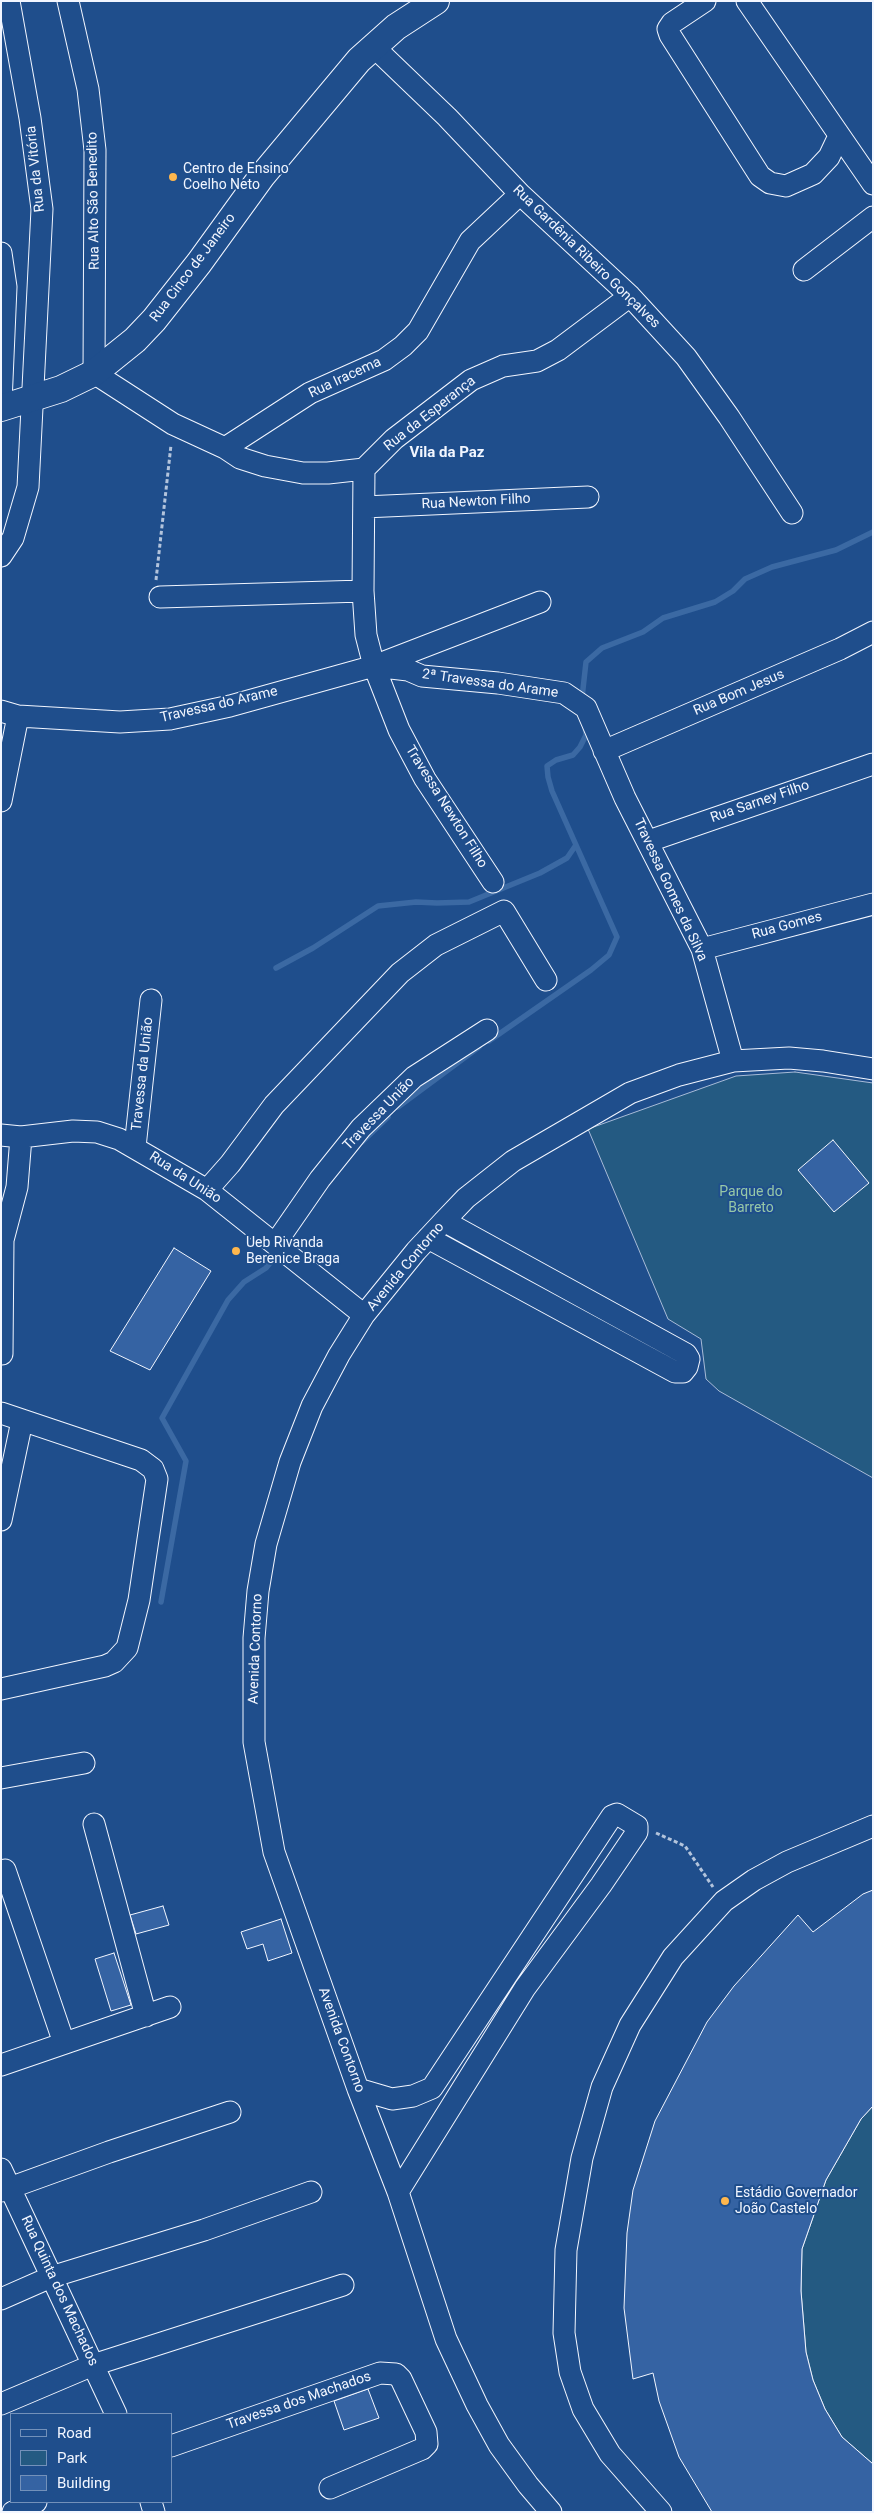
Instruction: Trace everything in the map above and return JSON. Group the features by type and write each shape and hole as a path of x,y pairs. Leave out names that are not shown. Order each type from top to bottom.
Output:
{"main road":[{"name":"Rua Cinco de Janeiro","path":"1,408 61,388 94,373 135,340 154,320 286,146 334,87 373,46 396,27 436,1"}],"street":[{"name":"Rua da Vitória","path":"1,556 13,538 28,487 42,209 30,118 9,1"},
{"name":"Rua Alto São Benedito","path":"68,1 88,89 95,150 94,373"},
{"path":"706,1 672,23 668,29 760,176 770,183 786,186 813,174 829,157 839,136"},
{"path":"747,1 873,184"},
{"name":"Rua Gardênia Ribeiro Gonçalves","path":"373,46 447,117 520,194 630,296 686,357 729,417 792,513"},
{"name":"Rua Iracema","path":"225,448 310,393 384,360 403,346 418,330 470,240 520,194"},
{"path":"804,270 873,217"},
{"path":"1,254 6,296 1,403"},
{"name":"Rua da Esperança","path":"364,468 394,439 471,380 489,370 537,361 558,350 630,296"},
{"path":"94,373 173,424 225,448 240,458 303,473 328,473 364,468"},
{"name":"Travessa Newton Filho","path":"364,468 363,591 366,635 374,666 399,730 425,779 493,882"},
{"name":"Rua Newton Filho","path":"364,507 588,497"},
{"path":"160,597 363,591"},
{"name":"Travessa do Arame","path":"9,714 120,722 170,719 230,706 374,666 540,602"},
{"name":"Rua Bom Jesus","path":"604,751 840,649 873,632"},
{"name":"2ª Travessa do Arame","path":"374,666 408,670 429,677 498,683 564,693 586,708 604,751"},
{"path":"1,801 9,714"},
{"name":"Travessa Gomes da Silva","path":"604,751 702,949 733,1062"},
{"name":"Rua Sarney Filho","path":"649,841 873,764"},
{"name":"Rua Gomes","path":"702,949 873,904"},
{"path":"207,1190 230,1164 274,1105 400,973 436,944 504,911 546,980"},
{"name":"Travessa da União","path":"135,1147 151,1000"},
{"name":"Travessa União","path":"281,1249 320,1179 361,1128 414,1077 487,1030"},
{"name":"Avenida Contorno","path":"551,2512 528,2486 499,2445 477,2405 446,2339 398,2192 358,2089 274,1852 254,1742 254,1638 258,1591 266,1544 290,1462 312,1406 339,1355 364,1315 428,1238 466,1198 513,1160 630,1093 679,1075 733,1062 789,1058 873,1069"},
{"name":"Rua da União","path":"11,1136 73,1131 97,1132 119,1138 207,1190 364,1315"},
{"path":"2,1354 4,1240 17,1187 11,1136"},
{"path":"428,1238 675,1372 684,1372 689,1359 686,1354 444,1221"},
{"path":"1,1413 141,1460 153,1469 157,1479 139,1600 127,1648 114,1662 105,1666 1,1689"},
{"path":"1,1520 22,1420"},
{"path":"1,1778 84,1763"},
{"path":"358,2089 392,2099 412,2096 432,2088 612,1816 617,1814 638,1826 637,1832 601,1885 525,1988 398,2192"},
{"path":"94,1824 146,2016"},
{"path":"661,2512 610,2454 583,2409 570,2372 564,2333 566,2250 582,2158 602,2087 630,2025 673,1957 724,1902 754,1880 787,1862 873,1826"},
{"path":"6,1870 64,2043"},
{"path":"1,2065 170,2007"},
{"path":"5,2182 230,2112"},
{"name":"Rua Quinta dos Machados","path":"5,2182 116,2413"},
{"path":"1,2299 51,2276 204,2230 310,2192"},
{"path":"1,2404 92,2365 343,2285"},
{"name":"Travessa dos Machados","path":"172,2446 380,2373 396,2374 401,2379 426,2432 427,2444 422,2448 330,2488"},
{"path":"13,2512 34,2503"}],"path":[{"path":"160,597 155,594 155,589 173,424"},
{"path":"638,1826 685,1846 724,1902"}],"green space":[{"name":"Parque do Barreto","path":"795,1072 873,1083 873,1478 719,1391 706,1379 701,1339 668,1319 588,1129 736,1076"},
{"path":"873,2106 873,2464 842,2437 825,2409 813,2380 806,2352 801,2291 802,2249 826,2180 861,2119"}],"building":[{"path":"833,1140 869,1183 834,1212 798,1170"},
{"path":"174,1248 211,1271 150,1370 110,1351"},
{"name":"Estádio Governador João Castelo","path":"873,1890 873,2106 861,2119 826,2180 802,2249 801,2291 806,2352 813,2380 825,2409 842,2437 873,2464 873,2512 712,2512 679,2457 659,2401 653,2373 633,2379 624,2308 627,2233 633,2190 655,2121 707,2022 734,1986 798,1915 813,1932 863,1894"},
{"path":"163,1906 169,1925 136,1934 130,1915"},
{"path":"281,1919 292,1953 268,1961 263,1944 247,1949 241,1932"},
{"path":"114,1953 131,2005 111,2011 95,1959"},
{"path":"368,2389 379,2418 344,2430 334,2401"}],"waterway":[{"path":"582,698 586,662 602,648 643,632 663,618 715,602 733,591 745,579 772,567 836,550 873,532"},
{"path":"489,1041 591,970 609,955 617,937 552,791 548,777 547,766 556,760 573,755 580,747 586,735 585,727"},
{"path":"276,968 313,948 378,906 416,902 469,902 540,873 567,858 576,845"},
{"path":"398,1107 479,1047"},
{"path":"362,1142 388,1117"},
{"path":"161,1602 186,1461 162,1418 228,1300 244,1282 266,1268 278,1253"}],"place":[{"name":"Centro de Ensino Coelho Neto","path":"173,177"},
{"name":"Ueb Rivanda Berenice Braga","path":"236,1251"},
{"name":"Estádio Governador João Castelo","path":"725,2201"}],"district":[{"name":"Vila da Paz","path":"447,453"}]}
